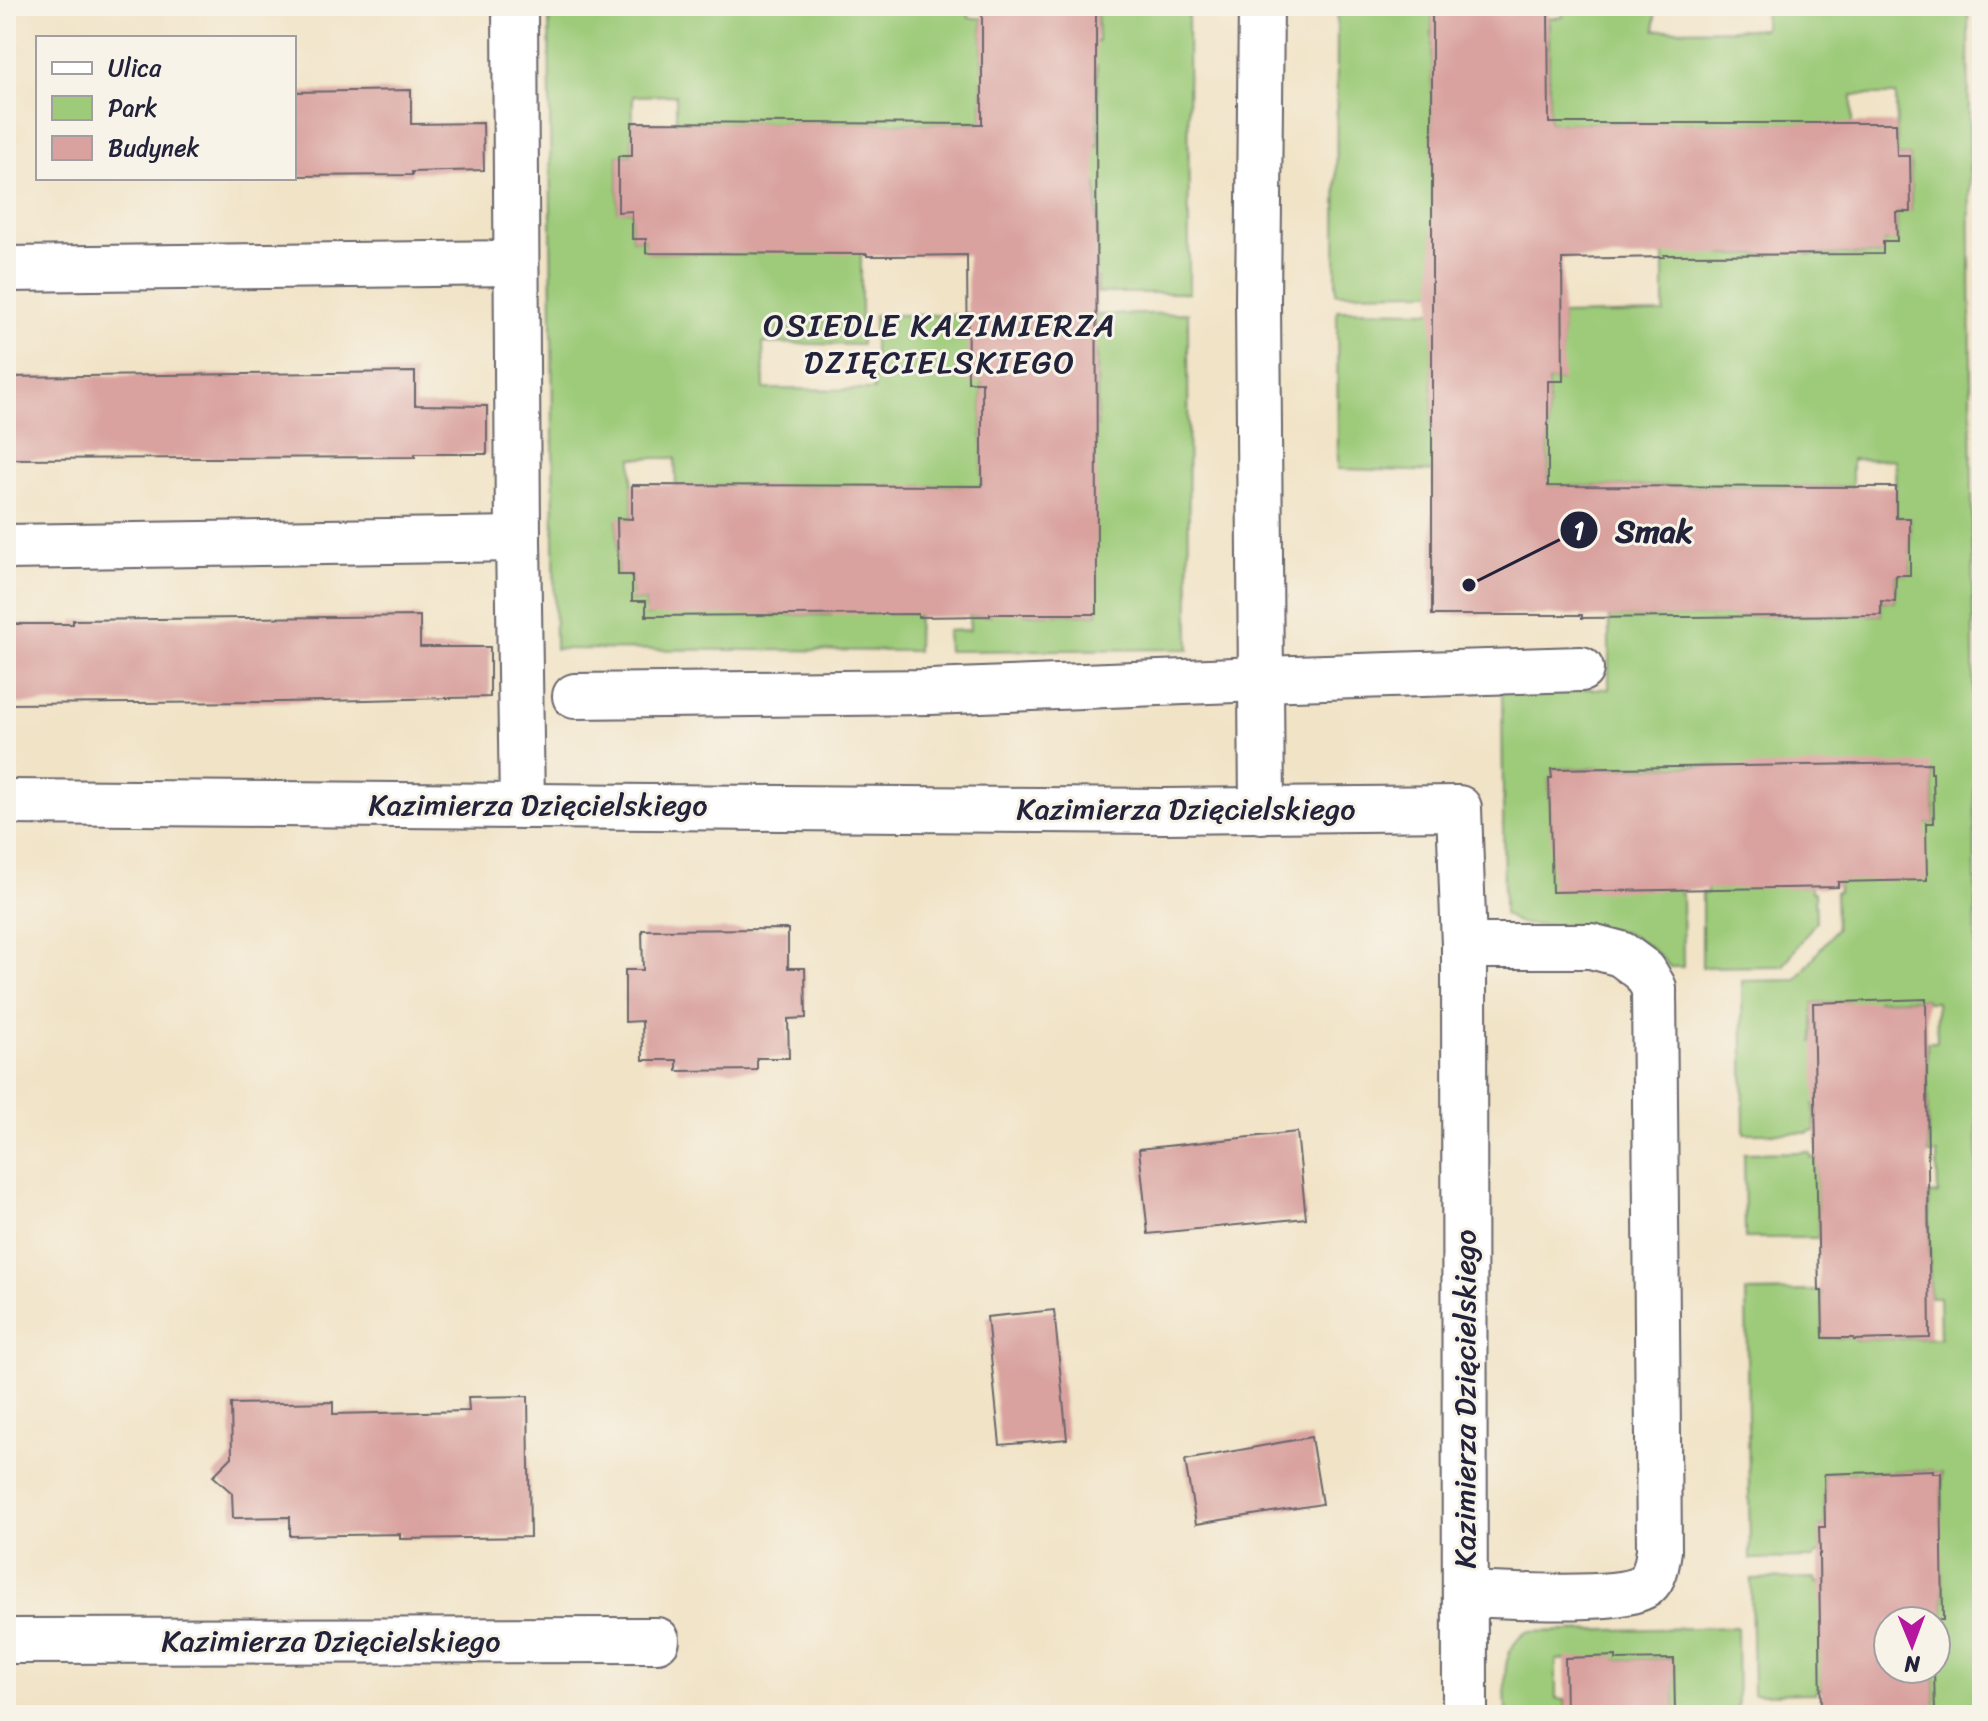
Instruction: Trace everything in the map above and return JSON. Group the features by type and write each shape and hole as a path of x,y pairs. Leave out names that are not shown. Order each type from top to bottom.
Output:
{"street":[{"path":"515,6 522,805"},
{"path":"1261,6 1258,301 1262,811"},
{"path":"6,269 516,263"},
{"path":"6,547 518,539"},
{"path":"575,696 930,692 1581,669"},
{"name":"Kazimierza Dzięcielskiego","path":"6,802 1262,811 1459,808 1464,946 1465,1715"},
{"path":"1464,946 1591,946 1621,954 1644,971 1654,988 1659,1550 1656,1570 1647,1584 1634,1591 1616,1595 1465,1594"},
{"name":"Kazimierza Dzięcielskiego","path":"6,1641 657,1640"}],"green space":[{"path":"549,6 968,6 969,18 982,18 982,124 676,123 676,95 633,96 632,156 618,156 618,211 632,211 632,239 646,239 647,253 722,253 861,239 861,345 763,343 764,389 874,390 874,315 968,315 982,382 982,486 676,486 675,458 632,458 632,519 617,519 618,574 632,575 632,601 646,601 646,616 772,601 773,615 832,615 832,602 918,601 917,651 555,649"},
{"path":"1097,6 1188,6 1189,293 1097,293 1097,278 1083,277 1083,243 1097,243 1097,186 1083,146 1098,146 1097,65 1083,65 1083,42 1098,42"},
{"path":"1337,6 1432,6 1433,292 1336,293"},
{"path":"1563,6 1655,6 1655,30 1764,29 1765,6 1968,6 1982,1715 1935,1715 1934,1685 1952,1685 1952,1605 1943,1605 1933,1513 1942,1512 1942,1473 1933,1473 1932,1470 1824,1474 1825,1527 1820,1527 1820,1554 1815,1554 1814,1558 1750,1559 1746,1292 1822,1291 1824,1338 1940,1338 1939,1297 1930,1297 1929,1195 1938,1194 1937,1154 1928,1154 1927,1042 1937,1042 1936,1002 1926,1002 1926,999 1877,1000 1876,1007 1846,1002 1813,1003 1813,1042 1818,1042 1819,1104 1814,1104 1815,1131 1744,1133 1742,981 1796,980 1836,929 1835,892 1838,892 1838,882 1926,823 1934,823 1933,773 1705,766 1552,769 1552,778 1549,779 1551,829 1682,894 1683,967 1670,967 1644,943 1616,930 1526,924 1504,914 1502,688 1609,689 1609,617 1881,615 1881,601 1895,602 1896,575 1910,574 1910,519 1896,518 1895,460 1852,459 1852,487 1548,486 1548,381 1562,381 1562,315 1664,313 1664,241 1725,255 1773,255 1774,241 1808,255 1882,254 1883,241 1897,240 1896,212 1911,211 1910,156 1897,156 1896,95 1852,95 1852,124 1549,123 1549,18 1563,17"},
{"path":"1337,310 1433,311 1432,428 1446,472 1338,469"},
{"path":"1188,313 1189,649 948,651 947,631 970,630 969,616 990,616 991,601 1024,614 1097,614 1083,427 1097,427 1097,351 1083,350 1083,318"},
{"path":"1707,884 1811,887 1811,892 1815,892 1816,921 1783,966 1702,967 1702,893 1707,893"},
{"path":"1810,1152 1811,1158 1817,1158 1818,1238 1745,1238 1744,1153"},
{"path":"1815,1578 1816,1583 1826,1583 1821,1690 1816,1690 1816,1693 1753,1694 1751,1579"},
{"path":"1737,1627 1738,1715 1679,1715 1675,1712 1673,1659 1616,1660 1615,1657 1556,1660 1556,1699 1565,1700 1566,1715 1506,1715 1507,1659 1517,1640 1526,1632"}],"building":[{"path":"982,6 1096,6 1097,614 646,616 646,601 632,601 632,575 618,575 617,518 632,519 632,485 982,486 982,382 968,382 967,255 646,253 646,239 632,239 632,211 618,212 618,156 632,156 632,122 982,124"},
{"path":"1432,6 1548,6 1549,123 1896,123 1897,156 1910,156 1911,212 1896,212 1897,241 1883,241 1883,254 1664,255 1562,259 1563,381 1548,381 1548,486 1896,487 1896,518 1910,518 1910,575 1896,575 1895,602 1881,601 1881,615 1582,618 1582,615 1432,615"},
{"path":"411,90 411,124 483,123 484,170 412,172 412,175 296,176 296,92"},
{"path":"415,372 415,405 487,406 487,454 6,459 6,377"},
{"path":"420,616 420,647 490,647 490,697 6,704 6,624 73,624 73,620"},
{"path":"1931,763 1934,823 1926,823 1927,880 1838,882 1838,887 1552,892 1551,769"},
{"path":"788,929 788,968 805,968 806,1018 788,1019 789,1058 757,1058 757,1070 677,1071 677,1060 643,1060 642,1021 625,1022 625,970 643,970 642,930"},
{"path":"1926,999 1930,1338 1823,1338 1822,1291 1819,1291 1813,1003"},
{"path":"1297,1132 1306,1218 1148,1234 1139,1149"},
{"path":"1054,1310 1067,1439 1000,1445 987,1317"},
{"path":"528,1396 530,1537 400,1539 400,1534 290,1536 290,1517 233,1518 232,1493 213,1476 232,1457 231,1404 333,1402 333,1414 469,1411 468,1397"},
{"path":"1311,1437 1322,1504 1196,1524 1185,1460"},
{"path":"1933,1470 1933,1473 1941,1473 1943,1605 1872,1605 1872,1685 1934,1685 1935,1715 1821,1715 1819,1527 1825,1527 1824,1474"},
{"path":"1616,1656 1616,1660 1674,1659 1675,1715 1566,1715 1565,1658"}],"place":[{"name":"Smak","path":"1469,585"}],"district":[{"name":"OSIEDLE KAZIMIERZA DZIĘCIELSKIEGO","path":"940,344"}]}
